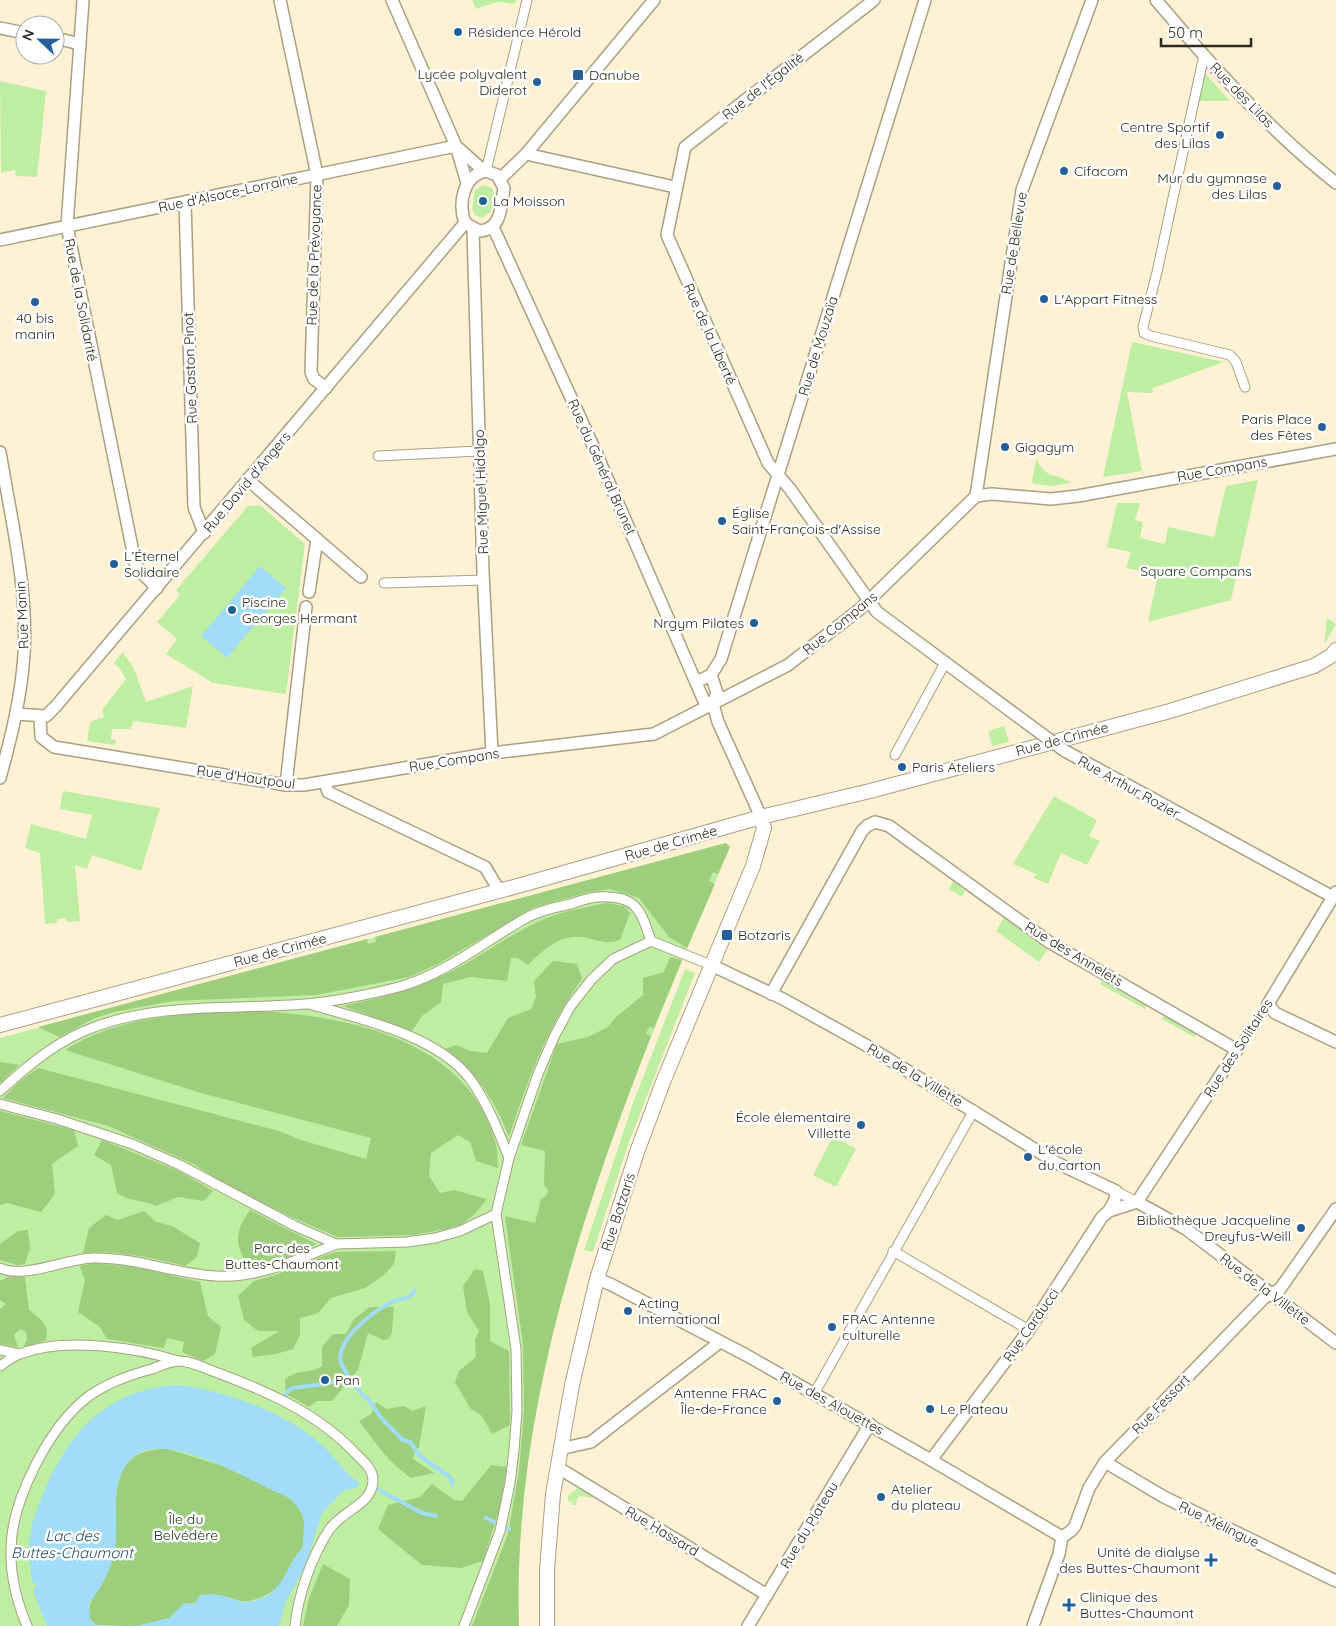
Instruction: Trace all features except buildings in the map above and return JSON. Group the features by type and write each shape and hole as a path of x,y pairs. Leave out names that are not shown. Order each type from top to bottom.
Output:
{"street":[{"name":"Rue de la Solidarité","path":"83,0 67,226 135,562 137,568 157,588"},
{"name":"Rue de la Prévoyance","path":"280,0 317,174 311,372 314,379 326,388"},
{"path":"392,0 456,146 467,183 462,211 469,227 484,231 493,227 499,216 504,188 500,179 494,173 485,171 456,146"},
{"path":"485,171 527,0"},
{"path":"500,179 526,154 654,0"},
{"name":"Rue de l'Égalité","path":"675,187 685,147 874,0"},
{"name":"Rue de Mouzaïa","path":"711,675 720,659 926,0"},
{"name":"Rue de Bellevue","path":"976,496 1022,190 1092,0"},
{"name":"Rue des Lilas","path":"1156,0 1204,55 1300,154 1336,183"},
{"path":"0,28 15,30"},
{"path":"65,40 80,44"},
{"path":"1204,55 1157,272 1143,327 1144,333 1151,336 1230,355 1236,362 1245,387"},
{"name":"Rue d'Alsace-Lorraine","path":"0,240 456,146"},
{"path":"526,154 675,187"},
{"path":"467,183 478,173 485,171"},
{"name":"Rue de la Liberté","path":"675,187 667,235 768,463 790,489 869,601"},
{"name":"Rue Gaston Pinot","path":"185,202 194,507 204,533"},
{"name":"Rue David d'Angers","path":"40,717 46,716 68,693 326,388 469,227"},
{"name":"Rue Miguel Hidalgo","path":"469,227 492,753"},
{"name":"Rue du Général Brunet","path":"493,227 594,448 704,701 713,704"},
{"name":"Rue Compans","path":"325,782 492,753 654,734 788,664 869,601 976,496 992,494 1051,499 1078,496 1336,449"},
{"path":"378,456 480,451"},
{"name":"Rue Manin","path":"0,452 22,585 24,654 16,714 5,739 0,778"},
{"path":"248,480 361,577"},
{"path":"309,592 317,539"},
{"path":"384,583 484,580"},
{"name":"Rue Arthur Rozier","path":"869,601 877,612 1065,751 1334,894"},
{"path":"286,785 306,607"},
{"name":"Rue de Crimée","path":"0,1025 500,890 761,817 870,791 1179,709 1314,666 1331,656 1336,650"},
{"path":"895,755 946,663"},
{"path":"696,682 711,675"},
{"name":"Rue du Général Brunet","path":"711,675 717,693 713,704 761,817"},
{"path":"16,714 40,717"},
{"name":"Rue d'Hautpoul","path":"40,717 41,737 54,747 286,785 325,782"},
{"path":"325,782 328,792 485,867 500,890"},
{"name":"Rue Botzaris","path":"547,1626 550,1532 557,1467 574,1376 597,1279 637,1152 681,1037 753,866 764,828 761,817"},
{"name":"Rue des Annelets","path":"771,994 867,826 876,822 889,826 1049,942 1237,1050"},
{"name":"Rue des Solitaires","path":"1137,1202 1268,1004 1334,894"},
{"path":"0,1091 35,1060 69,1038 101,1024 168,1011 212,1006 307,1004 402,986 432,974 529,917 548,909 595,898 625,900 636,906 642,913 651,941"},
{"path":"464,1626 500,1531 514,1450 518,1375 510,1301 496,1214 509,1158 538,1074 554,1037 570,1007 591,980 613,960 651,941 711,965"},
{"name":"Rue de la Villette","path":"711,965 771,994 864,1044 1057,1162 1186,1229 1336,1343"},
{"path":"307,1004 376,1024 435,1050 454,1063 470,1080 500,1135 509,1158"},
{"path":"1268,1004 1275,1012 1336,1042"},
{"path":"0,1104 57,1119 132,1144 180,1165 295,1226 336,1244"},
{"path":"814,1394 974,1110"},
{"path":"1109,1212 1115,1200 1116,1191"},
{"path":"1109,1212 1137,1202"},
{"name":"Rue Fessart","path":"1033,1626 1059,1554 1062,1537 1072,1531 1075,1526 1089,1488 1105,1462 1264,1298 1280,1289 1336,1209"},
{"name":"Rue Carducci","path":"931,1460 1030,1330 1100,1220 1109,1212"},
{"path":"0,1268 7,1271 24,1272 64,1262 108,1258 217,1276 252,1274 336,1244 407,1242 435,1238 460,1231 496,1214"},
{"path":"894,1251 1030,1330"},
{"name":"Rue des Alouettes","path":"597,1279 720,1342 870,1424 1062,1537"},
{"path":"560,1450 591,1442 720,1342"},
{"path":"0,1366 19,1354 47,1348 92,1346 137,1351 197,1366 260,1389 302,1411 340,1437 370,1468 373,1478 372,1489 367,1497 341,1517 330,1529 305,1584 295,1626"},
{"path":"0,1350 19,1354"},
{"path":"27,1626 17,1597 11,1548 17,1509 36,1465 56,1432 88,1396 125,1376 178,1361"},
{"name":"Rue du Plateau","path":"748,1626 870,1424"},
{"name":"Rue Mélingue","path":"1105,1462 1164,1497 1336,1581"},
{"name":"Rue Hassard","path":"557,1467 767,1595"}],"green space":[{"path":"472,0 516,0 515,4 497,2 476,9"},
{"path":"1204,72 1230,101 1197,101"},
{"path":"0,81 46,91 37,177 16,176 15,170 1,173"},
{"path":"483,185 492,188 494,194 491,212 482,218 475,215 472,208 475,190"},
{"path":"1132,342 1224,362 1153,388 1153,393 1127,392 1142,471 1103,477"},
{"path":"1036,459 1048,474 1060,477 1071,483 1052,486 1034,484 1032,481"},
{"name":"Square Compans","path":"1258,480 1231,600 1148,622 1158,575 1126,568 1131,552 1107,547 1117,503 1140,503 1135,520 1143,522 1140,538 1165,544 1168,527 1214,537 1226,486"},
{"name":"Piscine Georges Hermant","path":"260,505 305,544 286,694 213,683 166,654 177,639 157,622 180,595 176,590 248,506"},
{"path":"1327,618 1336,624 1324,645"},
{"path":"123,652 134,669 146,702 193,686 186,728 134,721 130,729 112,729 111,739 116,740 115,745 87,741 90,722 104,717 102,710 126,679 114,663"},
{"path":"1004,726 1009,742 992,746 988,731"},
{"path":"63,791 160,808 141,871 92,855 87,869 75,865 80,921 68,922 65,918 58,919 56,923 45,924 40,853 25,848 31,824 86,839 92,815 60,809"},
{"path":"1054,796 1097,820 1089,836 1100,841 1087,865 1061,853 1048,884 1034,878 1036,874 1013,864"},
{"name":"Parc des Buttes-Chaumont","path":"726,843 730,847 652,1034 616,1129 583,1226 555,1324 534,1423 522,1524 519,1626 0,1626 0,1038"},
{"path":"726,843 730,847 718,874 713,872 709,881 715,884 687,948 669,937 639,898 610,889 589,892 533,908 438,964 409,977 316,995 173,1001 114,1012 95,1018 59,1037 38,1027 367,939 368,944 376,942 375,937"},
{"path":"953,881 965,891 962,897 949,889"},
{"path":"606,903 624,906 630,913 620,940 602,942 580,937 567,938 548,947 528,965 518,958 511,958 507,981 470,977 443,984 441,1002 422,1016 412,1031 343,1006 387,995 430,981 458,968 540,921 564,912"},
{"path":"1004,918 1047,950 1039,962 996,931"},
{"path":"670,957 682,960 654,1028 649,1027 646,1034 651,1036 624,1107 575,1252 555,1325 538,1400 526,1475 520,1550 519,1626 472,1626 508,1534 519,1471 524,1411 523,1344 505,1216 535,1223 541,1199 546,1196 548,1190 544,1185 545,1151 521,1145 557,1044 588,1037 608,1027 616,1017 643,995 643,978 664,972"},
{"path":"553,961 577,964 582,979 548,1035 523,1095 509,1137 498,1112 484,1088 466,1067 445,1049 456,1045 471,1051 487,1053 508,1018 531,1009 536,997 534,981"},
{"path":"685,969 695,973 629,1142 593,1252 584,1250 633,1103"},
{"path":"1102,981 1146,1006 1145,1009 1100,984"},
{"path":"228,1010 306,1015 347,1023 387,1035 423,1051 454,1074 479,1104 495,1141 498,1168 476,1161 470,1142 458,1135 431,1153 429,1176 440,1193 454,1190 487,1199 475,1214 462,1224 447,1229 413,1235 338,1237 235,1190 193,1164 108,1126 3,1098 20,1081 38,1068 279,1131 301,1140 366,1159 371,1138 201,1093 65,1050 103,1031 123,1025 185,1014"},
{"path":"1164,1016 1196,1034 1194,1037 1162,1019"},
{"path":"0,1062 19,1065 0,1083"},
{"path":"0,1111 74,1130 78,1146 52,1164 55,1194 41,1212 7,1203 0,1205"},
{"path":"833,1136 856,1149 836,1187 813,1175"},
{"path":"102,1140 181,1172 213,1191 204,1201 178,1197 156,1206 122,1196 117,1193 111,1165 94,1155"},
{"path":"250,1210 316,1244 276,1263 250,1269 241,1253 238,1240 241,1226"},
{"path":"144,1211 156,1222 172,1226 200,1243 197,1257 185,1266 122,1254 83,1253 89,1228 106,1215 118,1220"},
{"path":"28,1230 30,1248 25,1264 17,1265 0,1260 0,1244 18,1231"},
{"path":"396,1251 394,1264 384,1275 365,1288 331,1298 318,1313 300,1318 300,1335 293,1349 276,1354 253,1357 251,1348 279,1331 258,1331 244,1320 238,1296 254,1281 335,1252"},
{"path":"94,1263 135,1267 200,1282 208,1316 221,1327 215,1354 203,1361 182,1352 184,1342 167,1338 164,1348 107,1339 100,1327 78,1312 85,1281 80,1266"},
{"path":"475,1269 483,1271 490,1304 490,1341 509,1351 510,1425 492,1434 482,1416 470,1408 455,1382 459,1371 476,1357 475,1340 479,1331 467,1312 463,1286"},
{"path":"8,1277 25,1277 29,1310 43,1322 47,1330 46,1340 23,1348 27,1339 26,1332 20,1329 14,1335 18,1347 0,1344 0,1309 6,1304 0,1300 0,1281"},
{"path":"370,1307 394,1307 392,1332 389,1339 383,1340 368,1333 358,1370 332,1401 317,1401 309,1407 286,1394 285,1379 322,1366 322,1347 333,1334 346,1334 354,1319"},
{"path":"376,1402 386,1409 404,1406 412,1411 426,1406 419,1447 412,1458 434,1473 411,1478 383,1452 359,1421 371,1414"},
{"name":"Île du Belvédère","path":"168,1449 223,1466 288,1497 304,1517 306,1527 303,1547 281,1583 270,1593 259,1598 239,1601 226,1597 203,1601 187,1605 170,1618 137,1626 96,1625 90,1619 90,1605 112,1561 115,1543 118,1488 122,1472 131,1460 145,1452"},
{"path":"491,1465 507,1467 500,1507 483,1561 461,1568 422,1565 378,1529 388,1505 420,1497 432,1484 454,1500 462,1501"},
{"path":"578,1487 595,1498 580,1496 577,1499 576,1505 572,1505 573,1502 568,1501 568,1496"},
{"path":"323,1564 350,1579 349,1605 337,1626 303,1626 309,1598"}],"water":[{"path":"260,566 286,588 227,658 201,636"},
{"name":"Lac des Buttes-Chaumont","path":"176,1385 195,1387 235,1398 275,1414 293,1424 325,1448 360,1484 356,1488 344,1490 322,1513 305,1568 285,1603 279,1626 137,1626 170,1618 184,1603 194,1604 200,1595 218,1595 244,1602 259,1599 276,1588 303,1547 304,1521 296,1505 286,1497 201,1457 164,1449 148,1450 135,1456 120,1476 116,1500 114,1557 105,1578 89,1604 90,1619 96,1625 101,1626 47,1626 33,1591 36,1587 36,1582 32,1583 29,1545 35,1515 56,1466 81,1430 112,1404 131,1394 152,1388"}],"waterway":[{"path":"285,1394 292,1388 325,1384 348,1377 341,1363 341,1354 344,1344 350,1335 377,1311 394,1301 408,1297 415,1290"},
{"path":"348,1377 383,1420 403,1440 410,1442 420,1456 450,1477 453,1485"},
{"path":"379,1490 422,1513 436,1516"},
{"path":"486,1518 509,1529"}],"place":[{"name":"Résidence Hérold","path":"458,32"},
{"name":"Danube","path":"578,75"},
{"name":"Lycée polyvalent Diderot","path":"537,82"},
{"name":"Centre Sportif des Lilas","path":"1220,135"},
{"name":"Cifacom","path":"1064,171"},
{"name":"Mur du gymnase des Lilas","path":"1277,186"},
{"name":"La Moisson","path":"483,201"},
{"name":"L'Appart Fitness","path":"1044,299"},
{"name":"40 bis manin","path":"35,302"},
{"name":"Paris Place des Fêtes","path":"1322,427"},
{"name":"Gigagym","path":"1005,447"},
{"name":"Église Saint-François-d'Assise","path":"722,521"},
{"name":"L’Éternel Solidaire","path":"114,564"},
{"name":"Piscine Georges Hermant","path":"232,610"},
{"name":"Nrgym Pilates","path":"754,623"},
{"name":"Paris Ateliers","path":"902,767"},
{"name":"Botzaris","path":"727,935"},
{"name":"École élementaire Villette","path":"861,1125"},
{"name":"L'école du carton","path":"1028,1157"},
{"name":"Bibliothèque Jacqueline Dreyfus-Weill","path":"1301,1228"},
{"name":"Acting International","path":"628,1311"},
{"name":"FRAC Antenne culturelle","path":"832,1327"},
{"name":"Pan","path":"325,1380"},
{"name":"Antenne FRAC Île-de-France","path":"777,1401"},
{"name":"Le Plateau","path":"930,1409"},
{"name":"Atelier du plateau","path":"881,1497"},
{"name":"Unité de dialyse des Buttes-Chaumont","path":"1211,1560"},
{"name":"Clinique des Buttes-Chaumont","path":"1069,1605"}]}
